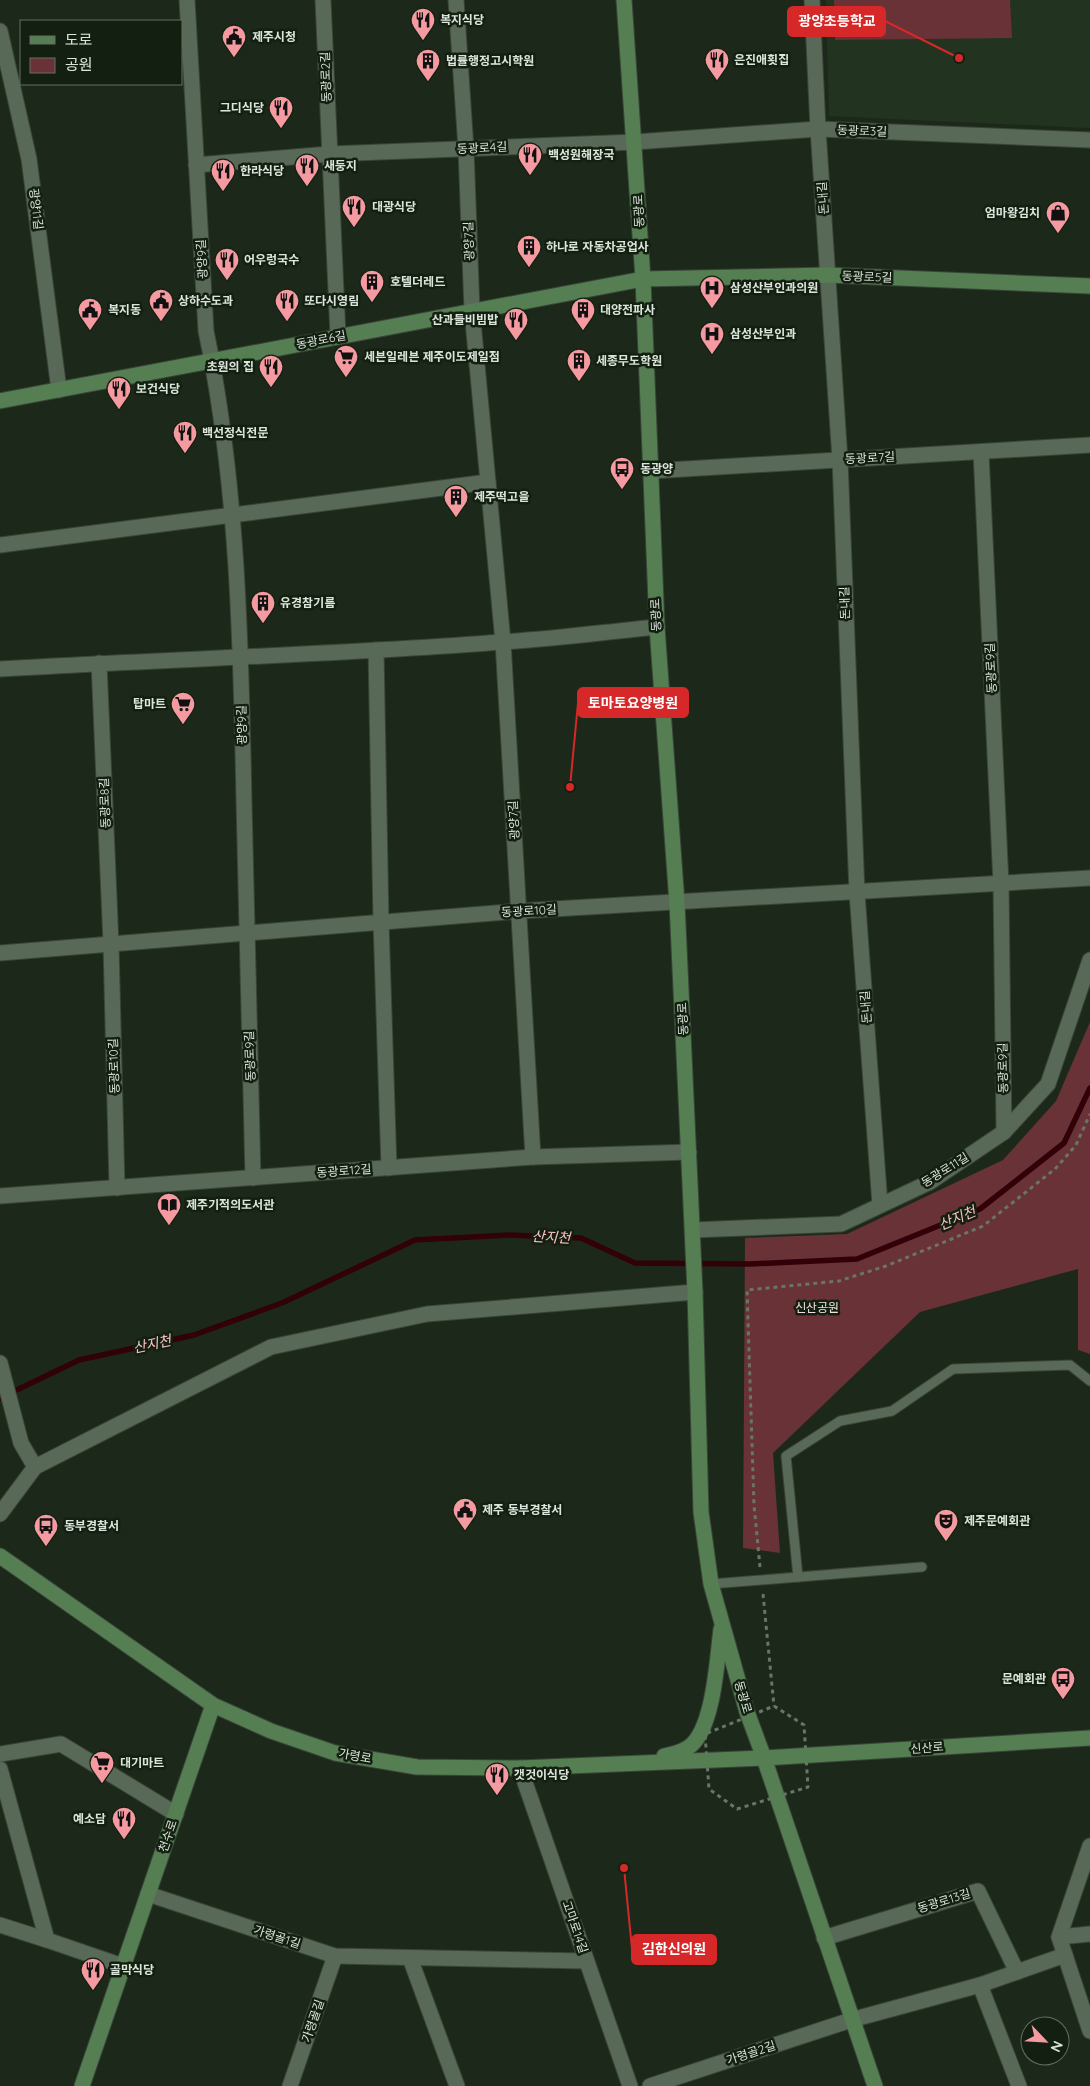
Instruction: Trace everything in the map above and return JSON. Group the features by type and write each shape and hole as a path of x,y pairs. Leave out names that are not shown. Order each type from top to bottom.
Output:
{"main road":[{"name":"동광로","path":"624,0 643,279 657,627 678,904 693,1231 701,1512 711,1584 747,1712 875,2086"},
{"name":"동광로5길","path":"643,279 828,275 1090,286"},
{"name":"동광로6길","path":"0,401 643,279"},
{"name":"가령로","path":"0,1556 213,1705 271,1731 335,1753 417,1767 520,1768 764,1758"},
{"path":"638,1763 682,1752 691,1746 700,1734 710,1709 722,1623"},
{"name":"천수로","path":"82,2086 213,1705"},
{"name":"신산로","path":"764,1758 1090,1738"}],"street":[{"name":"광양9길","path":"187,0 206,331 212,361 232,516 241,658 246,933"},
{"name":"동광로2길","path":"323,0 329,154"},
{"name":"광양7길","path":"456,0 466,149 472,311 503,642 533,1157"},
{"name":"돈내길","path":"812,0 818,129 840,460 857,892 880,1205"},
{"name":"광양11길","path":"0,31 29,159 59,390"},
{"name":"동광로3길","path":"635,142 818,129 1090,140"},
{"name":"동광로4길","path":"196,165 329,154 635,142"},
{"path":"329,154 338,336"},
{"name":"동광로7길","path":"651,471 1090,445"},
{"name":"동광로9길","path":"981,452 1001,884 1004,1132"},
{"path":"0,545 488,482"},
{"path":"0,669 241,658 503,642 657,627"},
{"path":"376,650 381,922 389,1168"},
{"name":"동광로8길","path":"99,663 111,944"},
{"path":"678,904 1090,878"},
{"name":"동광로10길","path":"0,953 519,911 678,904"},
{"name":"동광로9길","path":"246,933 253,1178"},
{"name":"동광로10길","path":"111,944 117,1188"},
{"name":"동광로11길","path":"693,1231 840,1224 930,1182 1004,1132 1048,1084 1090,960"},
{"name":"동광로12길","path":"0,1196 533,1157 689,1152"},
{"path":"0,1514 35,1467 272,1348 428,1314 695,1292"},
{"path":"0,1364 20,1444 35,1467"},
{"path":"0,1754 61,1744 176,1814"},
{"name":"고마로14길","path":"520,1768 630,2086"},
{"path":"0,1769 47,1940"},
{"path":"1090,1846 1059,1937 1090,2031"},
{"name":"동광로13길","path":"824,1938 978,1891 1017,1972"},
{"name":"가령골1길","path":"148,1894 335,1956 586,1961"},
{"path":"0,1925 123,1966"},
{"path":"1059,1937 1090,1934"},
{"name":"가령골길","path":"290,2086 335,1956"},
{"path":"851,2020 980,1985 1065,1956"},
{"path":"410,1958 457,2086"},
{"path":"980,1985 1019,2086"},
{"name":"가령골2길","path":"650,2086 851,2020"}],"lane":[{"path":"798,1577 786,1456 840,1421 892,1411 953,1369 1070,1365 1090,1381"},
{"path":"711,1584 922,1567"}],"path":[{"path":"774,1706 754,1505 747,1290 839,1281 886,1266 984,1226 1055,1169 1076,1145 1090,1114"}],"shaded area":[{"path":"826,0 1090,0 1090,128 829,116"}],"green space":[{"path":"834,0 1010,0 1012,38 835,40"},
{"name":"신산공원","path":"1090,1022 1090,1354 1078,1350 1078,1269 920,1312 773,1453 780,1553 743,1548 745,1238 847,1234 1003,1160 1056,1101"}],"waterway":[{"name":"산지천","path":"0,1398 79,1360 194,1335 282,1303 415,1240 509,1235 581,1238 635,1263 750,1264 857,1259 980,1209 1064,1143 1090,1088"}],"place":[{"name":"복지식당","path":"423,41"},
{"name":"제주시청","path":"234,58"},
{"name":"광양초등학교","path":"959,58"},
{"name":"은진애횟집","path":"717,81"},
{"name":"법률행정고시학원","path":"428,82"},
{"name":"그디식당","path":"281,129"},
{"name":"백성원해장국","path":"530,176"},
{"name":"새둥지","path":"307,187"},
{"name":"한라식당","path":"223,192"},
{"name":"대광식당","path":"354,228"},
{"name":"엄마왕김치","path":"1058,234"},
{"name":"하나로 자동차공업사","path":"529,268"},
{"name":"어우렁국수","path":"227,281"},
{"name":"호텔더레드","path":"372,303"},
{"name":"삼성산부인과의원","path":"712,309"},
{"name":"상하수도과","path":"161,322"},
{"name":"또다시영림","path":"287,322"},
{"name":"복지동","path":"90,331"},
{"name":"대양전파사","path":"583,331"},
{"name":"산과들비빔밥","path":"516,341"},
{"name":"삼성산부인과","path":"712,355"},
{"name":"세븐일레븐 제주이도제일점","path":"346,378"},
{"name":"세종무도학원","path":"579,382"},
{"name":"초원의 집","path":"271,388"},
{"name":"보건식당","path":"119,410"},
{"name":"백선정식전문","path":"185,454"},
{"name":"동광양","path":"622,490"},
{"name":"제주떡고을","path":"456,518"},
{"name":"유경참기름","path":"263,624"},
{"name":"탑마트","path":"183,725"},
{"name":"토마토요양병원","path":"570,787"},
{"name":"제주기적의도서관","path":"169,1226"},
{"name":"제주 동부경찰서","path":"465,1531"},
{"name":"제주문예회관","path":"946,1542"},
{"name":"동부경찰서","path":"46,1547"},
{"name":"문예회관","path":"1063,1700"},
{"name":"대기마트","path":"102,1784"},
{"name":"갯것이식당","path":"497,1796"},
{"name":"예소담","path":"124,1840"},
{"name":"김한신의원","path":"624,1868"},
{"name":"골막식당","path":"93,1991"}]}
